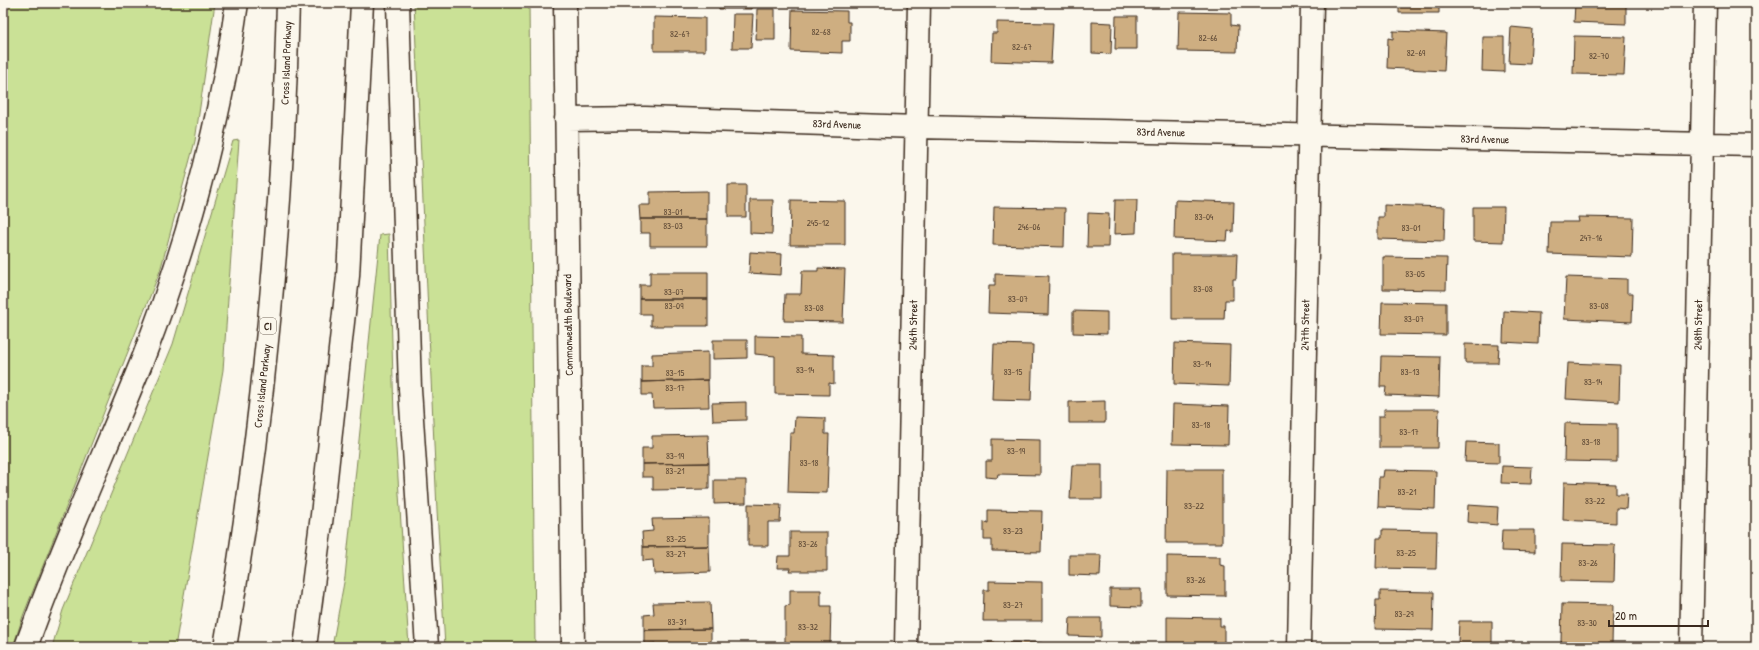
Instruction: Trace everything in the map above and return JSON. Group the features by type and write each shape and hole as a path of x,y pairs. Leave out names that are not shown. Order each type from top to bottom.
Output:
{"main road":[{"path":"26,647 57,563 144,356 166,295 193,208 212,136 226,72 237,3"},
{"name":"Cross Island Parkway","path":"225,647 256,447 282,161 288,3"},
{"path":"305,647 323,508 348,276 362,3"},
{"path":"398,3 410,389 427,647"},
{"name":"Commonwealth Boulevard","path":"565,3 573,647"},
{"name":"246th Street","path":"906,647 919,3"},
{"name":"247th Street","path":"1299,647 1312,3"},
{"name":"248th Street","path":"1691,647 1705,3"},
{"name":"83rd Avenue","path":"566,120 645,118 917,127 1756,145"}],"green space":[{"path":"3,3 215,3 195,141 160,271 23,616 13,647 3,647"},
{"path":"414,3 529,3 535,647 445,647 437,510"},
{"path":"239,140 223,370 175,647 52,647 63,610 173,344 233,141"},
{"path":"389,234 394,417 409,647 332,647 345,577 380,235"}],"building":[{"path":"719,3 752,3 751,9 719,9"},
{"path":"1399,3 1439,3 1439,13 1399,13"},
{"path":"1575,3 1626,3 1626,24 1574,22"},
{"path":"757,9 775,9 775,40 756,40"},
{"path":"792,10 847,11 847,22 850,22 850,41 842,41 842,53 791,51"},
{"path":"1179,12 1231,13 1231,25 1238,26 1237,52 1178,51"},
{"path":"733,14 753,14 751,48 732,48"},
{"path":"1116,16 1137,16 1137,49 1115,49"},
{"path":"654,17 705,18 705,51 654,51"},
{"path":"997,22 1053,23 1051,63 991,61 992,33 997,33"},
{"path":"1092,22 1112,23 1111,54 1092,53"},
{"path":"1511,27 1532,29 1530,64 1509,63"},
{"path":"1393,31 1446,33 1444,71 1387,68 1388,38 1393,39"},
{"path":"1574,36 1626,37 1624,75 1573,74"},
{"path":"1483,37 1504,37 1504,72 1482,71"},
{"path":"728,185 746,185 746,217 728,217"},
{"path":"707,191 707,219 640,219 639,205 650,205 650,192"},
{"path":"750,200 773,200 772,234 750,233"},
{"path":"791,200 845,201 845,245 790,245"},
{"path":"1115,200 1137,200 1136,233 1114,234"},
{"path":"1175,200 1234,202 1233,232 1228,231 1227,241 1174,239"},
{"path":"1384,205 1445,207 1444,241 1378,239 1378,217 1384,217"},
{"path":"994,207 1065,208 1064,247 993,245"},
{"path":"1473,207 1504,207 1503,242 1473,241"},
{"path":"1088,213 1109,214 1108,247 1087,247"},
{"path":"1578,217 1633,218 1632,257 1549,254 1550,222 1579,222"},
{"path":"640,219 707,219 707,246 650,246 650,233 640,233"},
{"path":"750,252 782,254 781,275 749,273"},
{"path":"1172,254 1237,254 1236,279 1233,279 1233,300 1225,300 1224,319 1172,319"},
{"path":"1383,257 1447,258 1446,290 1383,289"},
{"path":"818,268 845,269 843,322 784,321 785,294 801,294 802,271 818,271"},
{"path":"650,272 708,272 708,299 640,299 640,285 650,285"},
{"path":"995,274 1049,276 1048,315 988,313 989,285 995,285"},
{"path":"1566,277 1627,279 1627,293 1633,293 1632,322 1564,319"},
{"path":"640,299 708,299 708,326 651,326 651,314 640,314"},
{"path":"1382,302 1446,303 1446,335 1381,334"},
{"path":"1073,311 1107,312 1107,334 1073,333"},
{"path":"1504,311 1539,313 1538,344 1503,342"},
{"path":"755,336 801,337 801,354 834,355 834,384 829,383 829,395 775,394 775,356 755,354"},
{"path":"713,340 747,340 747,358 713,359"},
{"path":"1175,343 1230,345 1229,386 1174,384"},
{"path":"994,344 1033,345 1031,401 992,400"},
{"path":"1465,344 1499,345 1498,363 1465,363"},
{"path":"708,352 708,380 642,382 642,366 652,366 652,354"},
{"path":"1381,356 1440,357 1439,397 1385,395 1386,387 1380,387"},
{"path":"1568,363 1620,365 1619,402 1566,399"},
{"path":"708,380 709,407 653,408 652,395 642,395 642,382"},
{"path":"1105,401 1105,423 1069,423 1069,402"},
{"path":"746,402 746,420 713,421 712,403"},
{"path":"1173,404 1229,406 1228,445 1172,444"},
{"path":"1384,409 1439,409 1438,448 1379,448 1379,416 1384,416"},
{"path":"795,417 825,418 825,434 829,434 827,493 788,492 790,433 794,433"},
{"path":"1565,423 1617,424 1617,462 1564,461"},
{"path":"708,435 709,463 642,464 642,448 652,448 652,436"},
{"path":"992,439 1040,440 1040,475 998,474 997,478 986,477 986,461 992,461"},
{"path":"1466,442 1499,443 1499,463 1465,462"},
{"path":"709,463 709,489 653,490 653,477 642,477 642,464"},
{"path":"1072,465 1102,465 1102,499 1070,499"},
{"path":"1502,466 1532,467 1531,484 1501,483"},
{"path":"1167,469 1222,469 1222,543 1166,543"},
{"path":"1384,470 1436,471 1435,509 1378,507 1379,477 1383,477"},
{"path":"714,480 746,480 746,503 714,504"},
{"path":"1564,482 1616,484 1616,494 1627,494 1626,509 1616,508 1616,523 1563,520"},
{"path":"748,504 781,505 780,522 768,522 768,546 748,546"},
{"path":"1468,505 1498,507 1497,525 1467,522"},
{"path":"988,510 1042,511 1041,552 992,551 992,540 984,540 984,522 988,523"},
{"path":"709,518 709,546 643,547 642,532 653,531 652,519"},
{"path":"1382,530 1437,531 1436,569 1376,568 1377,538 1382,538"},
{"path":"1502,530 1535,530 1535,552 1501,551"},
{"path":"790,532 827,532 827,571 789,571 790,568 777,568 778,556 790,556"},
{"path":"1562,544 1615,545 1614,582 1561,581"},
{"path":"709,546 710,572 654,574 653,560 643,561 643,547"},
{"path":"1069,555 1101,555 1100,576 1069,575"},
{"path":"1167,556 1220,557 1220,565 1225,566 1225,596 1167,595"},
{"path":"989,581 1042,582 1042,621 983,621 984,590 989,590"},
{"path":"1110,589 1141,589 1141,607 1110,606"},
{"path":"790,590 821,590 821,606 831,606 830,647 785,647 785,606 790,605"},
{"path":"1380,591 1434,592 1433,630 1375,629 1376,600 1380,600"},
{"path":"710,602 711,629 644,630 644,615 654,614 653,603"},
{"path":"1562,604 1613,605 1612,643 1561,642"},
{"path":"1167,617 1220,618 1220,626 1224,626 1224,647 1167,647"},
{"path":"1070,618 1101,618 1101,637 1069,636"},
{"path":"1459,621 1492,621 1492,644 1458,644"},
{"path":"711,629 711,647 655,647 655,643 644,644 644,630"},
{"path":"988,642 1042,643 1041,647 988,647"}]}
